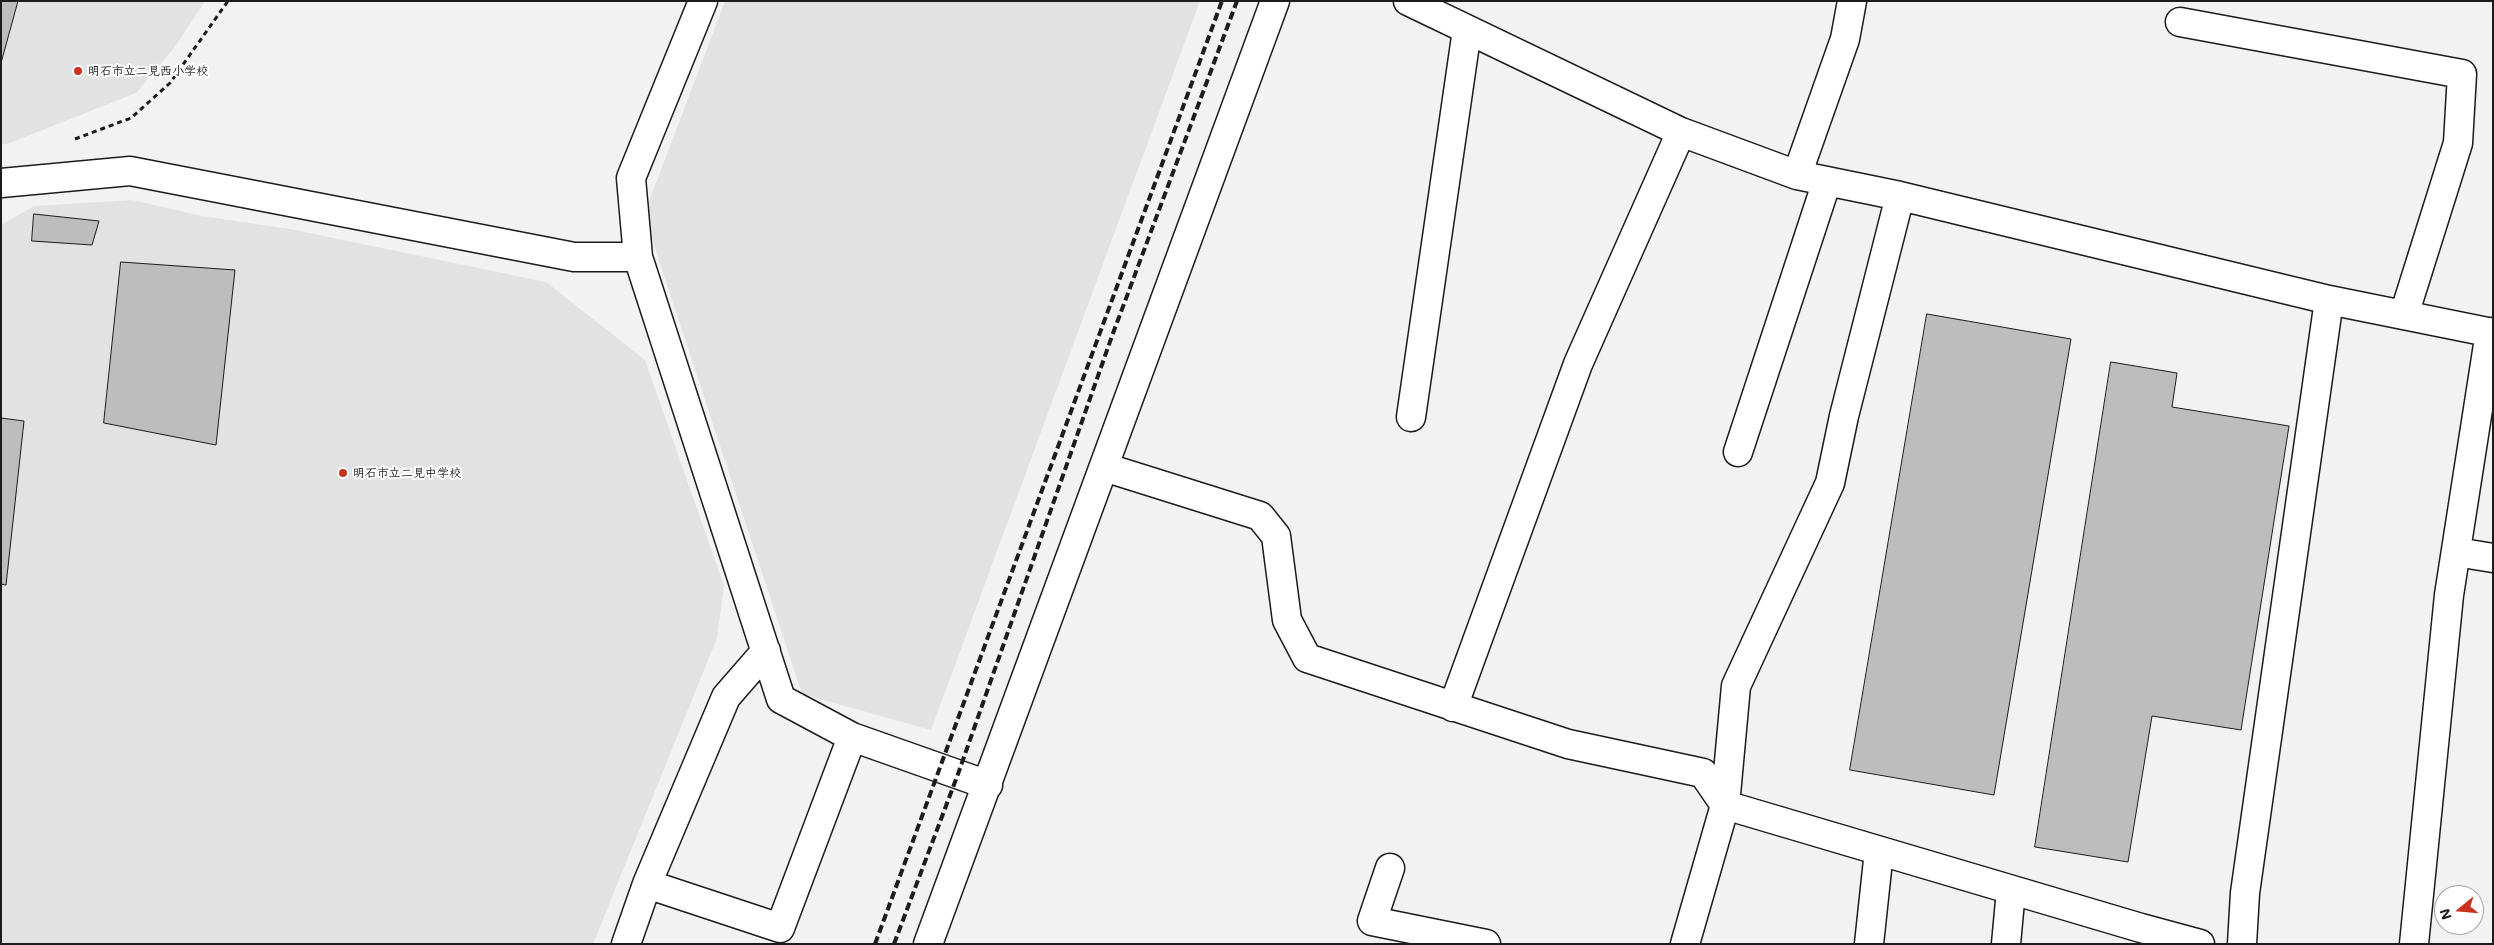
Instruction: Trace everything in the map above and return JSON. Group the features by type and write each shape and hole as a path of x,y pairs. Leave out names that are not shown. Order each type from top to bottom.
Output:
{"street":[{"path":"703,1 631,178 638,257 781,699 852,737 988,785"},
{"path":"928,944 1275,1"},
{"path":"1408,1 1681,132 1797,175 1900,196 2329,300 2491,332 2449,595 2414,944"},
{"path":"1797,175 1845,39 1852,1"},
{"path":"2180,22 2462,74 2458,143 2404,315"},
{"path":"1411,417 1467,30"},
{"path":"1453,707 1578,364 1681,132"},
{"path":"1,184 130,170 574,257 638,257"},
{"path":"1738,452 1827,181"},
{"path":"1685,944 1725,805 1736,686 1830,483 1844,416 1900,196"},
{"path":"2242,944 2245,894 2329,300"},
{"path":"1104,468 1260,516 1276,536 1287,620 1307,658 1568,744 1704,773 1725,805 2011,890 2140,936 2200,944"},
{"path":"2456,552 2493,558"},
{"path":"626,944 647,884 726,697 766,651"},
{"path":"647,884 780,928 852,737"},
{"path":"1869,944 1879,851"},
{"path":"1390,868 1372,921 1486,944"},
{"path":"2006,944 2011,890"}],"path":[{"path":"75,139 131,118 163,89 187,60 228,1"}],"shaded area":[{"name":"明石市立二見西小学校","path":"1,1 205,1 174,48 136,93 7,144 1,144"},
{"path":"725,1 1200,1 931,730 802,694 644,215"},
{"name":"明石市立二見中学校","path":"132,200 202,216 290,229 546,282 645,360 724,586 717,638 593,944 1,944 1,225 34,206"}],"building":[{"path":"1,1 18,1 1,63"},
{"path":"34,214 99,221 92,245 32,241"},
{"path":"121,262 235,270 216,445 104,423"},
{"path":"1927,314 2071,339 1994,795 1850,770"},
{"path":"2111,362 2177,373 2172,407 2289,426 2241,730 2152,716 2128,862 2035,847"},
{"path":"1,418 24,421 6,585 1,584"}],"railway":[{"path":"875,944 1222,1"},
{"path":"894,944 958,774 1112,336 1237,1"}],"place":[{"name":"明石市立二見西小学校","path":"78,71"},
{"name":"明石市立二見中学校","path":"343,473"}]}
